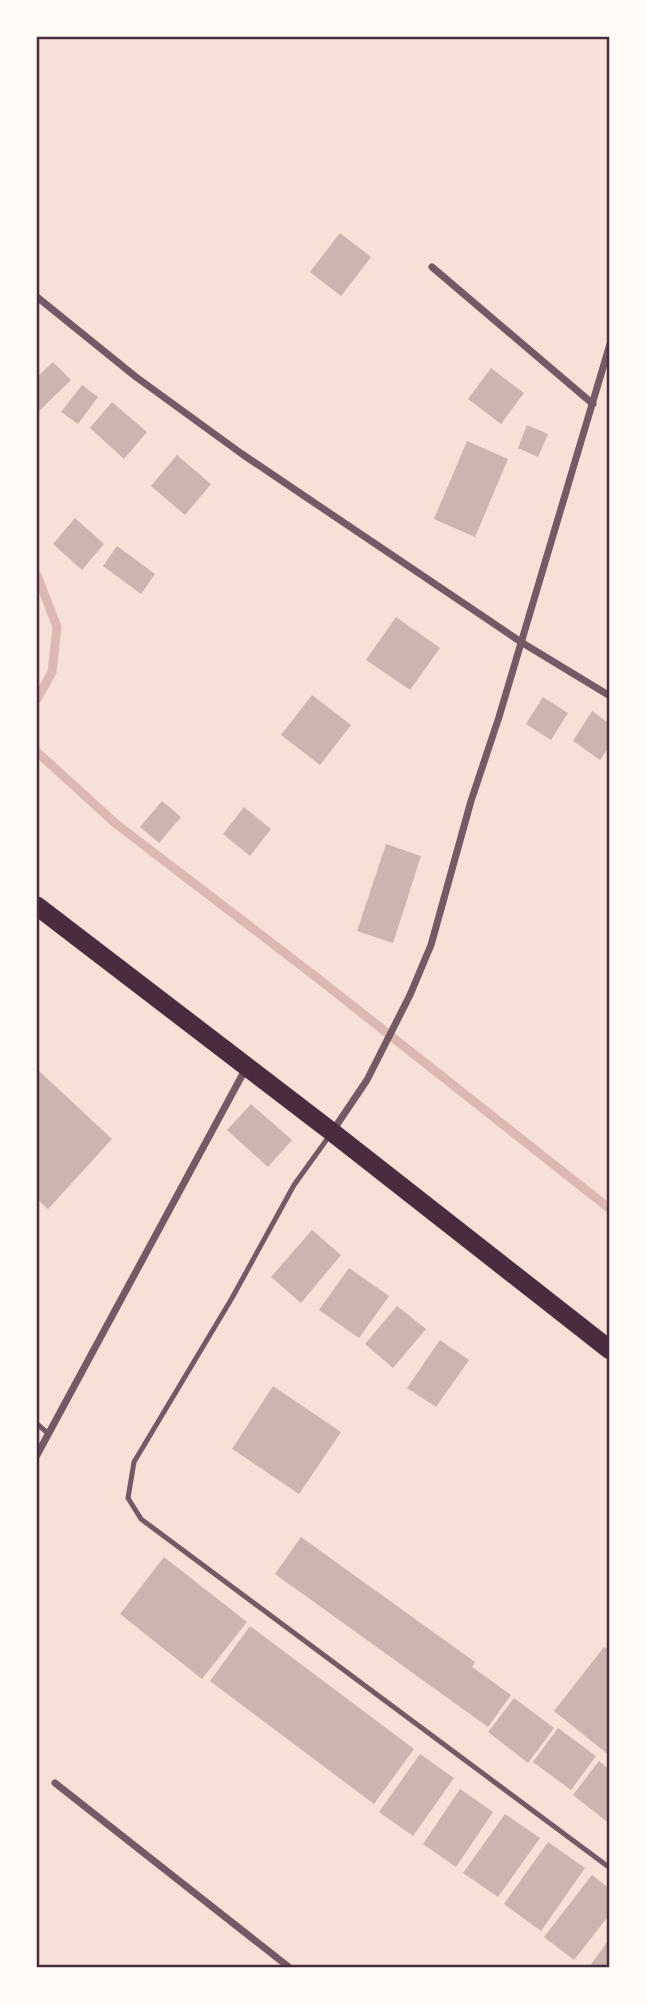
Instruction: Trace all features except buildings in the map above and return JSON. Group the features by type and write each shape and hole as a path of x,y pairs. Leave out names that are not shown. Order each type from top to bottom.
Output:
{"highway":[{"path":"37,905 610,1350"}],"street":[{"path":"432,267 593,404"},
{"path":"37,297 136,377 242,454 521,642 610,696"},
{"path":"332,1132 367,1080 394,1029 430,944 610,344"},
{"path":"37,1455 246,1068"},
{"path":"55,1783 290,1968"}],"lane":[{"path":"332,1132 294,1185 232,1298 134,1462 128,1498 141,1519 610,1868"},
{"path":"37,1424 49,1434"}],"waterway":[{"path":"37,575 57,627 52,672 37,699"},
{"path":"37,752 115,823 320,980 610,1209"}]}
